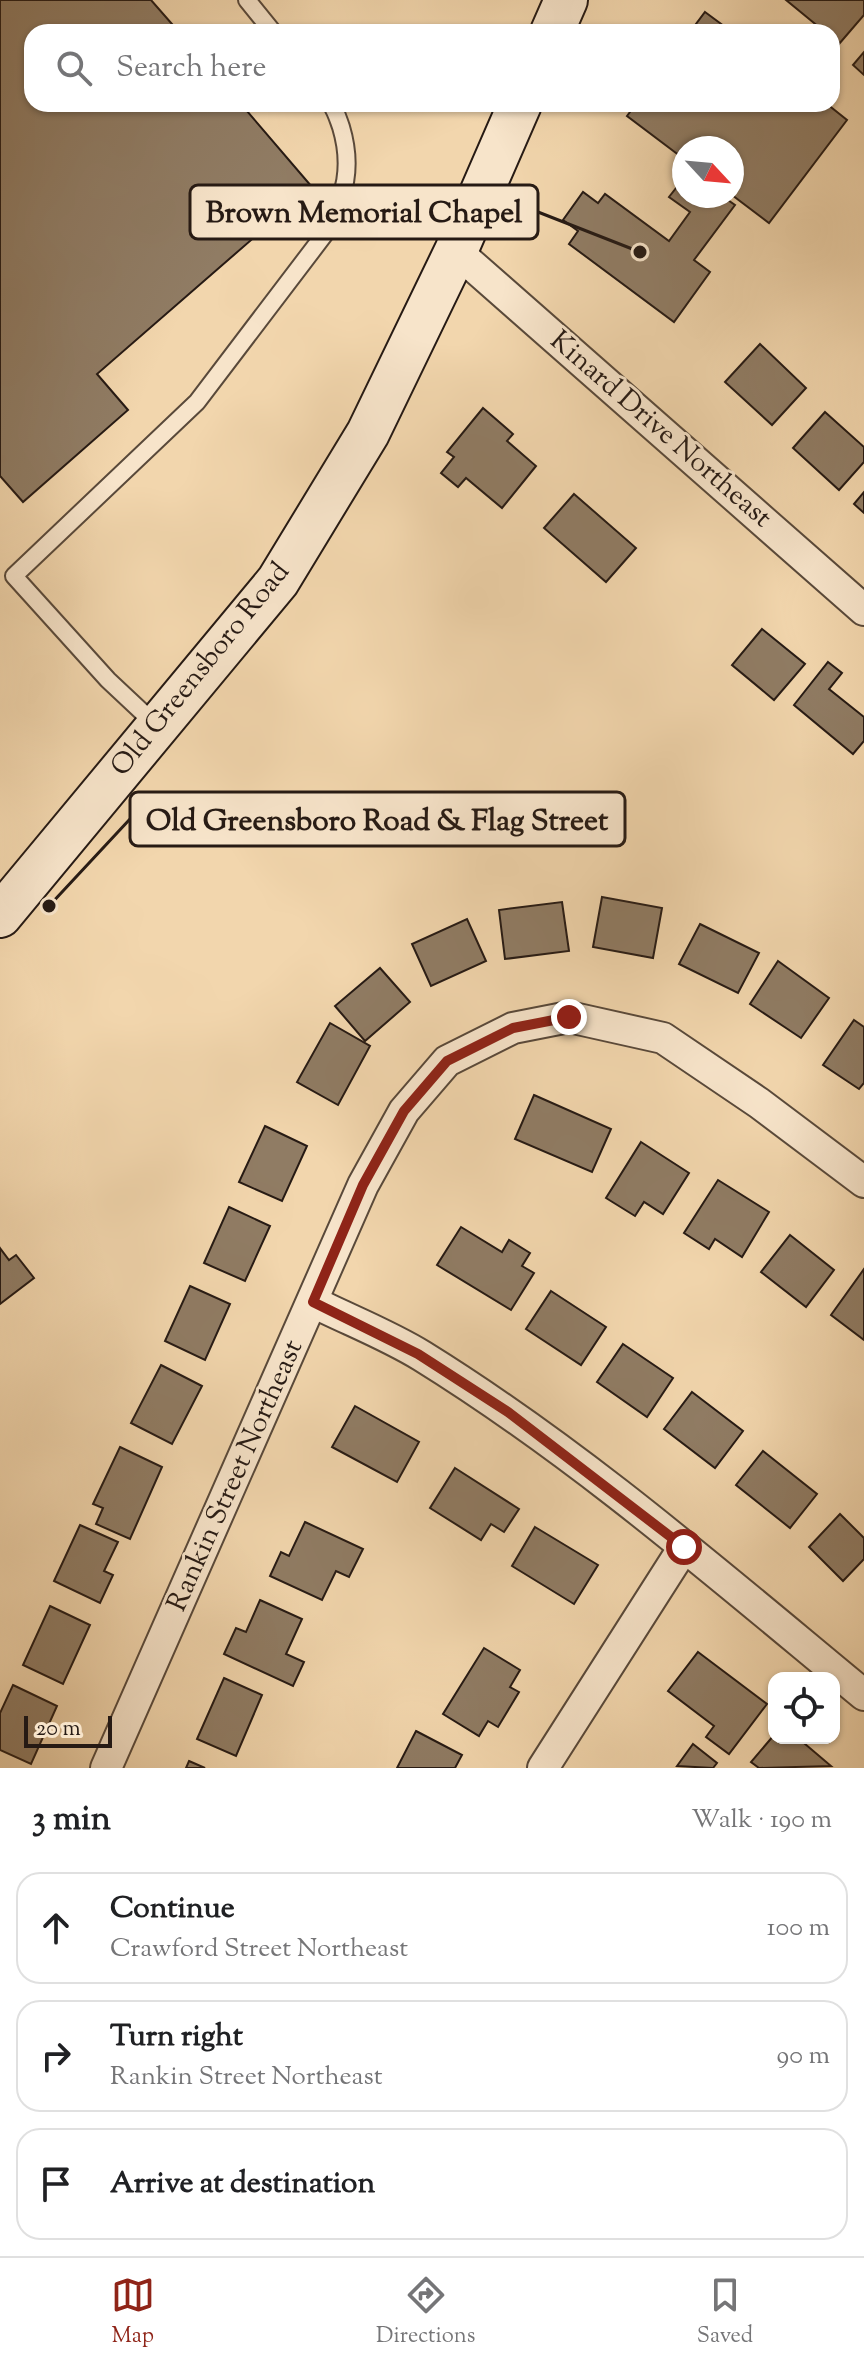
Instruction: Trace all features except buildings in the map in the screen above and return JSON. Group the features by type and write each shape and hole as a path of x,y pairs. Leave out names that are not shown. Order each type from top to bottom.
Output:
{"street":[{"path":"556,24 566,0"},
{"name":"Old Greensboro Road","path":"0,916 278,581 368,433 456,251 517,112"},
{"name":"Kinard Drive Northeast","path":"456,251 864,610"},
{"name":"Rankin Street Northeast","path":"106,1768 363,1185 404,1111 447,1061 513,1028 569,1017 663,1038 759,1103 864,1182"},
{"path":"313,1302 418,1354 508,1412 684,1547 864,1695"},
{"path":"543,1768 684,1547"}],"lane":[{"path":"247,0 266,24"},
{"path":"157,726 108,680 14,576 197,402 327,231 341,203 348,150 336,112"}],"place":[{"name":"Brown Memorial Chapel","path":"640,252"},
{"name":"Old Greensboro Road & Flag Street","path":"49,906"}],"route":[{"path":"569,1017 513,1028 447,1061 404,1111 363,1185 313,1302 418,1354 508,1412 684,1547"}]}
